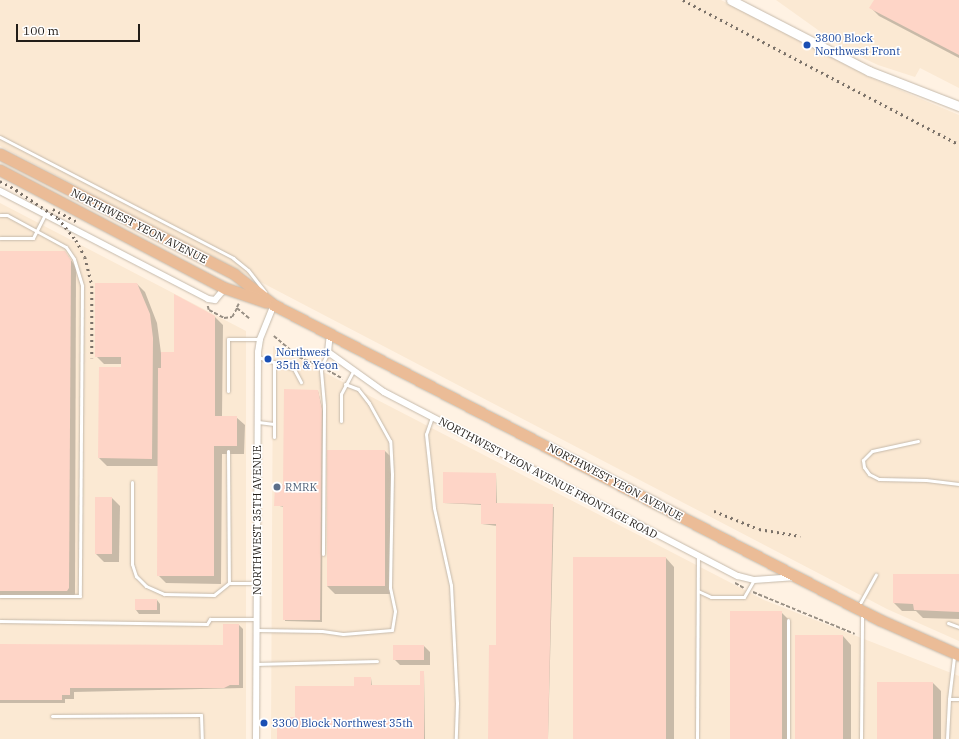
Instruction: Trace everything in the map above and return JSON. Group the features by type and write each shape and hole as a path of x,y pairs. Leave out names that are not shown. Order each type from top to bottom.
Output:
{"highway":[{"name":"NORTHWEST YEON AVENUE","path":"0,154 234,274 274,305"},
{"name":"NORTHWEST YEON AVENUE","path":"0,170 225,288 274,305 330,333 860,610 957,654"}],"main road":[{"path":"731,0 869,71 959,106"}],"street":[{"path":"0,191 208,299 215,300 225,288"},
{"name":"NORTHWEST 35TH AVENUE","path":"256,739 258,357 260,339 274,305"},
{"path":"328,352 330,333"},
{"name":"NORTHWEST YEON AVENUE FRONTAGE ROAD","path":"328,352 354,370 366,381 698,556 754,580 796,577"}],"lane":[{"path":"0,137 233,258 248,270 274,305"},
{"path":"0,238 33,238 45,214"},
{"path":"0,215 6,215 66,247 74,259 82,286 80,596 0,596"},
{"path":"228,391 228,339 260,339"},
{"path":"323,554 324,405 321,367 328,352"},
{"path":"258,357 294,369 301,382"},
{"path":"274,362 274,437"},
{"path":"341,421 341,394 345,384 354,370"},
{"path":"256,630 322,631 343,634 392,630 395,612 390,588 392,474 390,442 369,403 358,389 345,384"},
{"path":"432,417 426,434 434,508 451,584 457,703 456,739"},
{"path":"258,422 274,424"},
{"path":"918,441 872,451 865,457 864,467 869,474 879,479 926,480 959,484"},
{"path":"228,451 229,583"},
{"path":"132,482 132,564 136,576 146,586 164,594 214,595 229,583 256,583"},
{"path":"697,739 698,556"},
{"path":"861,739 860,610 876,576"},
{"path":"698,591 711,597 744,597 754,580"},
{"path":"0,621 207,624 210,619 256,619"},
{"path":"788,620 788,739"},
{"path":"948,623 959,627"},
{"path":"947,739 949,699 957,654"},
{"path":"256,664 377,661"},
{"path":"949,699 959,699"},
{"path":"52,716 200,715 202,739"}],"path":[{"path":"208,299 208,310 224,318 232,317 240,302"},
{"path":"237,308 249,318"}],"shaded area":[{"path":"0,0 721,0 869,77 959,115 959,641 887,609 0,146"},
{"path":"776,0 959,0 959,88 920,68 915,77 878,65 846,50"},
{"path":"0,203 246,331 246,739 0,739"},
{"path":"273,346 764,600 959,676 959,739 271,739"}],"building":[{"path":"874,0 959,0 959,55 869,8"},
{"path":"0,251 65,251 71,260 69,588 67,591 0,591"},
{"path":"95,283 137,283 150,314 153,338 152,459 98,458 99,367 121,367 121,357 95,357"},
{"path":"174,294 215,316 215,416 237,416 237,446 214,446 214,576 157,576 158,368 161,368 161,352 174,352"},
{"path":"284,389 318,390 322,409 320,620 283,620 283,506 274,506 275,485 283,485"},
{"path":"327,450 385,450 385,586 327,586"},
{"path":"443,472 496,473 496,503 553,504 548,739 488,739 489,645 496,645 496,524 481,524 481,504 443,503"},
{"path":"95,497 112,497 112,554 95,554"},
{"path":"573,557 666,557 666,739 573,739"},
{"path":"893,574 959,574 959,612 914,610 913,604 893,603"},
{"path":"135,599 157,599 157,610 135,610"},
{"path":"730,611 782,611 782,739 730,739"},
{"path":"223,624 239,624 239,685 230,685 224,688 70,688 70,695 62,695 62,700 0,700 0,644 223,645"},
{"path":"795,635 843,635 843,739 795,739"},
{"path":"393,645 424,645 424,660 393,660"},
{"path":"420,671 424,671 424,739 277,739 277,724 290,724 290,717 295,717 295,686 354,686 354,677 371,677 371,685 420,685"},
{"path":"877,682 933,682 933,739 877,739"}],"railway":[{"path":"683,0 959,144"},
{"path":"0,181 21,192"},
{"path":"16,190 58,218 76,240 85,257 92,286 92,358"},
{"path":"53,209 76,221"},
{"path":"714,511 759,529 800,536"}],"place":[{"name":"3800 Block Northwest Front","path":"807,45"},
{"name":"Northwest 35th & Yeon","path":"268,359"},
{"name":"RMRK","path":"277,487"},
{"name":"3300 Block Northwest 35th","path":"264,723"}]}
